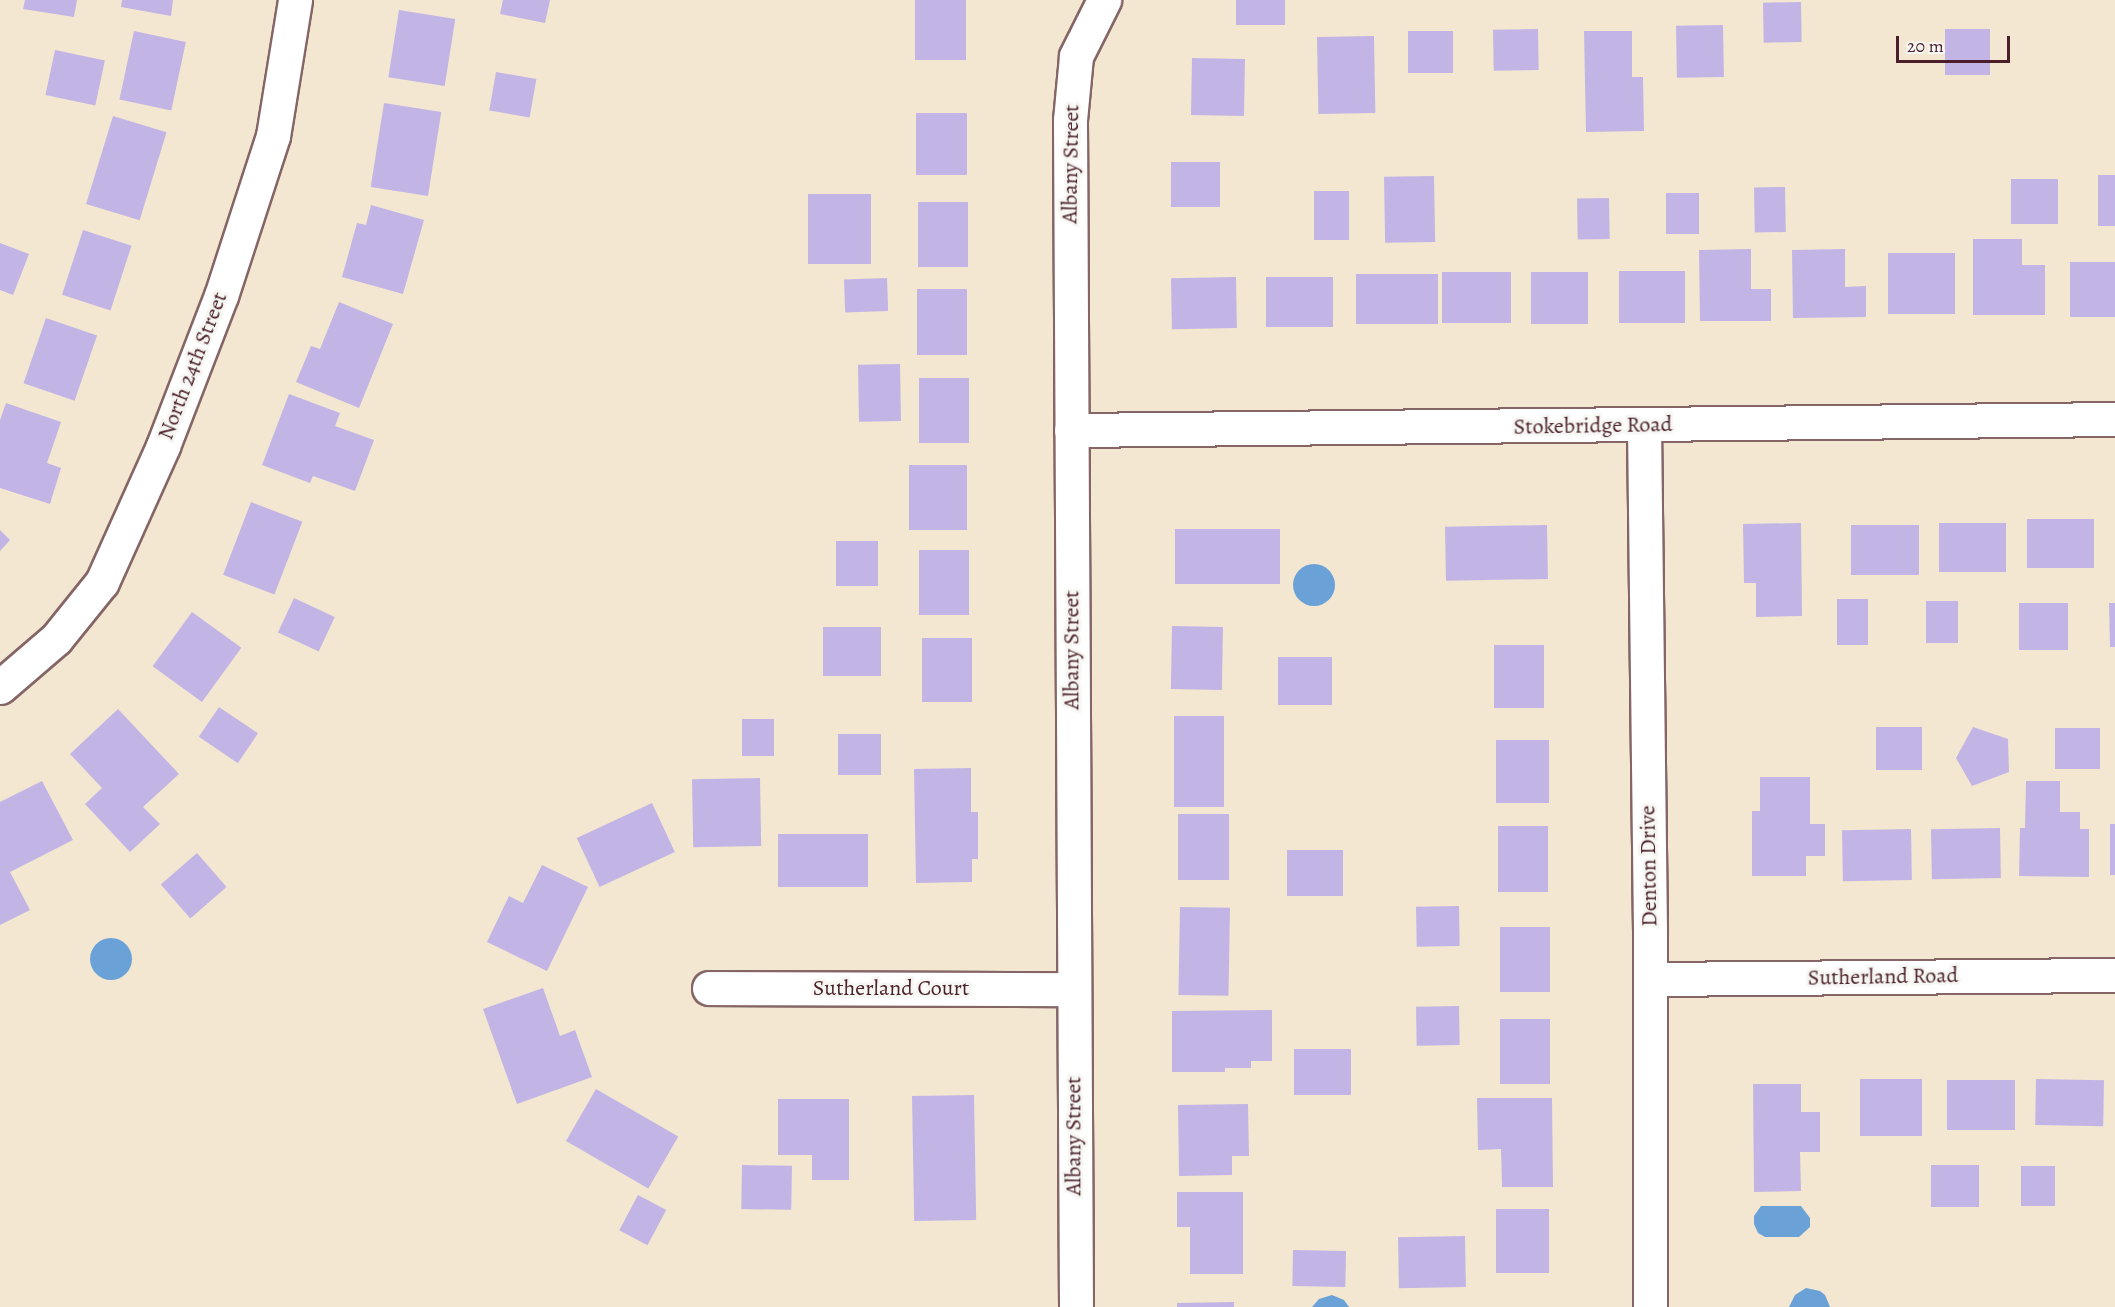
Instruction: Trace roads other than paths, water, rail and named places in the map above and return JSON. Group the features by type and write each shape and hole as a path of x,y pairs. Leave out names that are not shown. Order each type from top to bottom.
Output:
{"street":[{"name":"North 24th Street","path":"0,687 56,639 102,582 163,446 221,296 273,136 295,0"},
{"name":"Albany Street","path":"1076,1307 1070,120 1076,56 1104,0"},
{"name":"Stokebridge Road","path":"1071,430 2115,419"},
{"name":"Denton Drive","path":"1644,425 1650,979 1650,1307"},
{"name":"Sutherland Road","path":"1650,979 2115,975"},
{"name":"Sutherland Court","path":"709,988 1074,989"}],"water":[{"path":"1314,564 1322,565 1329,570 1334,577 1334,593 1329,600 1322,605 1314,606 1306,605 1299,600 1294,593 1293,585 1294,577 1299,570 1306,565"},
{"path":"111,938 126,944 132,959 126,974 111,980 96,974 90,959 96,944"},
{"path":"1761,1206 1801,1206 1810,1218 1810,1227 1799,1237 1765,1237 1758,1233 1754,1224 1754,1216"},
{"path":"1806,1288 1820,1291 1825,1295 1830,1307 1789,1307 1795,1295"},
{"path":"1332,1295 1344,1300 1349,1307 1312,1307 1319,1299"}]}
